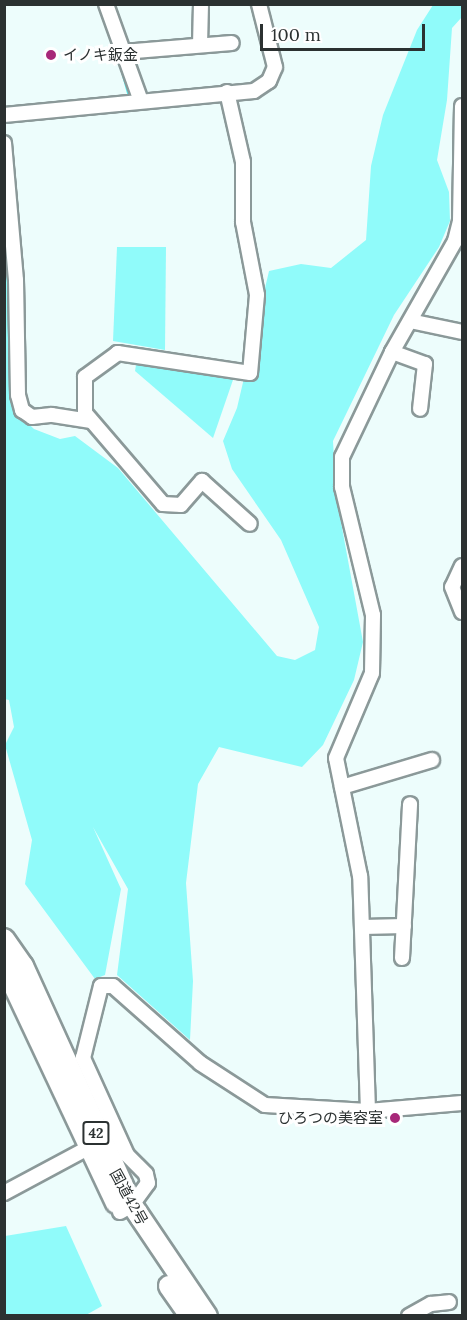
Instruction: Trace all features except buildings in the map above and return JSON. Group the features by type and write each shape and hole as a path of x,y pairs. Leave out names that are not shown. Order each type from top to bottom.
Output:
{"highway":[{"name":"国道42号","path":"4,939 23,966 126,1209 207,1316"},
{"name":"国道42号","path":"4,965 88,1148 190,1316"}],"street":[{"path":"106,4 141,101"},
{"path":"200,45 201,4"},
{"path":"4,115 254,91 269,81 275,67 259,4"},
{"path":"123,52 232,43"},
{"path":"227,92 243,162 243,222 257,295 250,373 118,353 85,377 85,413 163,504 181,505 202,481 250,524"},
{"path":"368,1111 361,970 363,927 360,876 336,758 372,673 373,615 342,487 342,457 392,352 457,231 462,106"},
{"path":"4,143 16,280 20,402 32,417 52,415 91,421"},
{"path":"410,321 462,332"},
{"path":"392,352 425,364 420,409"},
{"path":"462,566 452,587 462,612"},
{"path":"342,787 432,760"},
{"path":"402,958 410,804"},
{"path":"363,927 404,926"},
{"path":"126,1209 148,1183 146,1174 127,1155 83,1058 101,986 113,986 200,1063 265,1105 368,1111 462,1103"},
{"path":"4,1193 88,1148"},
{"path":"409,1316 431,1304 449,1302"}],"shaded area":[{"path":"433,5 462,5 462,17 452,28 447,100 437,160 449,192 450,221 439,247 394,315 333,441 336,495 363,642 354,680 323,745 302,767 219,747 198,784 186,883 193,981 190,1040 117,975 128,889 93,827 121,889 105,975 95,979 25,884 32,840 5,745 14,727 9,700 4,699 4,201 11,369 18,414 34,429 60,439 75,436 118,468 277,656 295,660 315,650 319,627 281,540 232,469 223,441 237,408 269,271 301,264 331,268 366,240 371,166 383,115 417,30"},
{"path":"117,247 166,247 165,350 113,341"},
{"path":"137,359 235,374 213,438 135,371"},
{"path":"66,1226 102,1306 86,1315 5,1315 5,1236"}],"waterway":[{"path":"99,4 103,14"},
{"path":"117,54 129,96"}],"place":[{"name":"イノキ鈑金","path":"51,55"},
{"name":"ひろつの美容室","path":"395,1118"}]}
